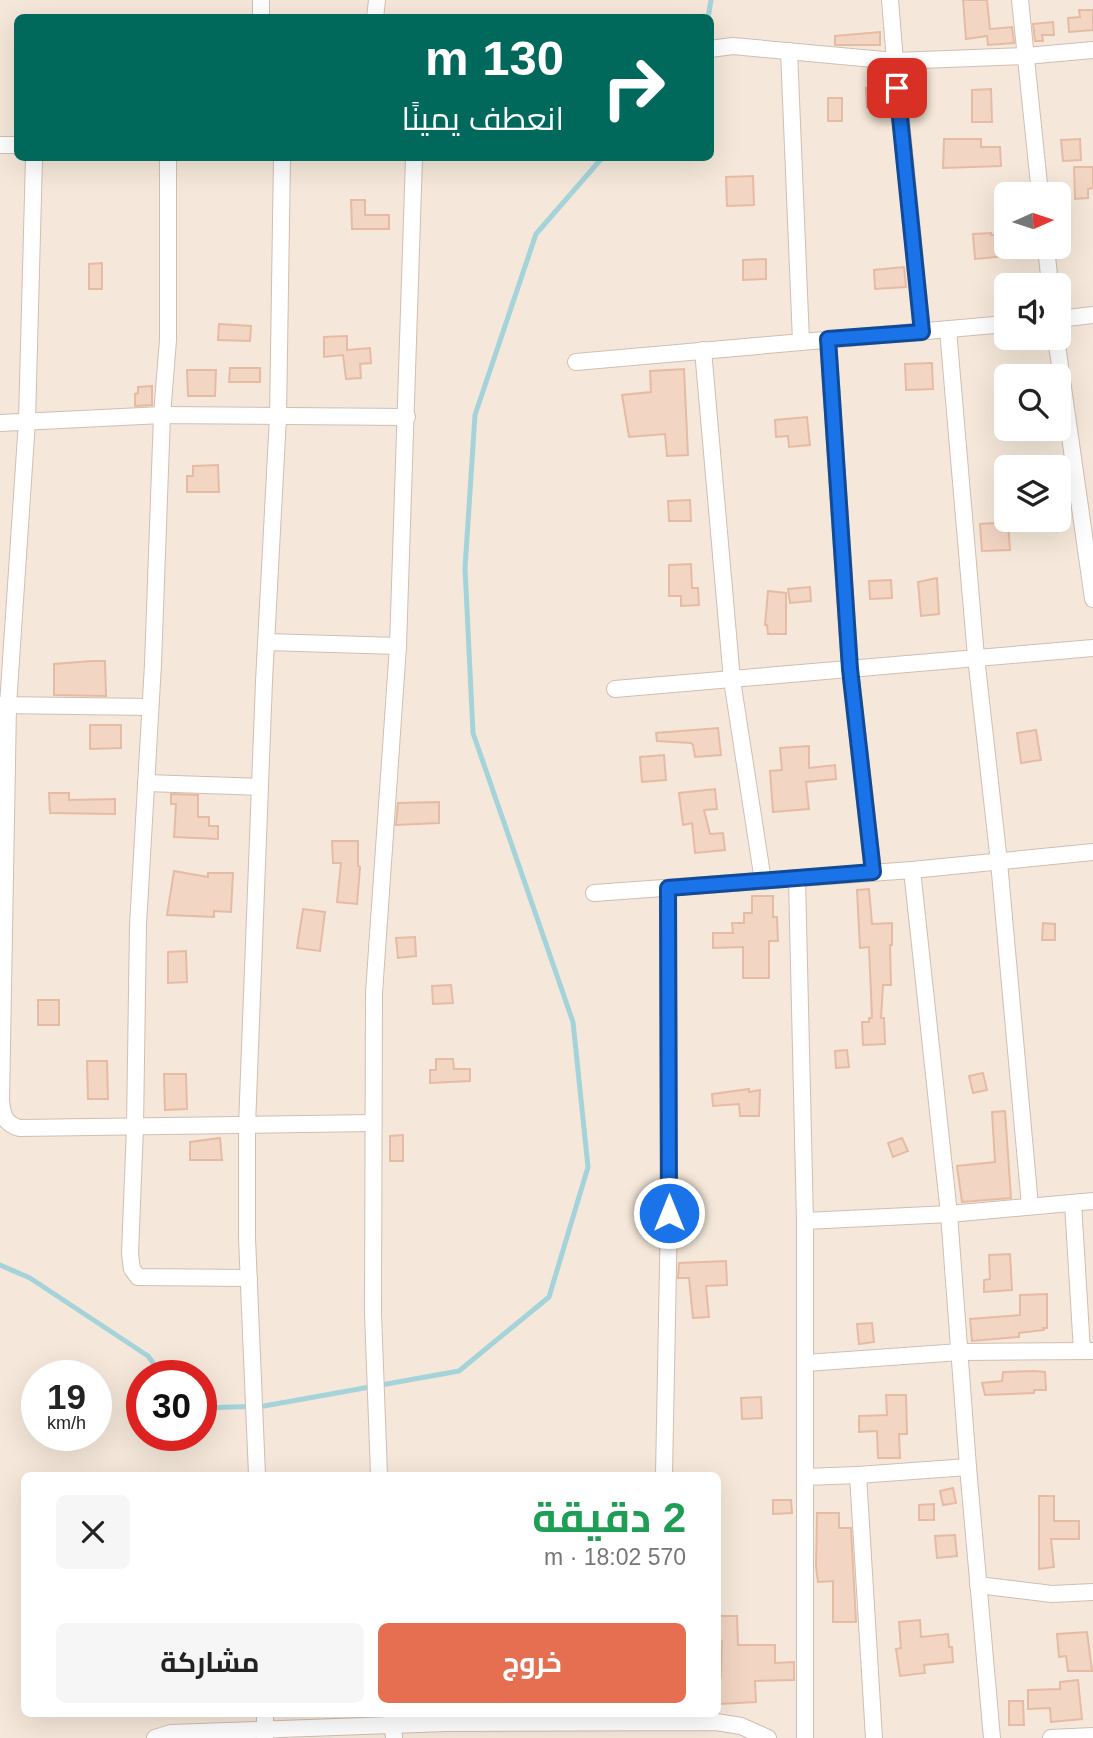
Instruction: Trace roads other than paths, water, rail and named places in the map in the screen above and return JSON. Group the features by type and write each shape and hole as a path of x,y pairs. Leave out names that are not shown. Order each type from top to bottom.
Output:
{"street":[{"path":"890,0 922,332"},
{"path":"1020,0 1039,182"},
{"path":"714,48 733,46 894,61 1026,56 1093,50"},
{"path":"789,51 801,341"},
{"path":"34,161 27,421 4,705 3,1116 8,1125 19,1128 373,1124"},
{"path":"168,161 169,295 138,925 130,1254 132,1269 138,1277 249,1278"},
{"path":"257,1472 249,1278 247,1126 266,642 278,417 282,161"},
{"path":"379,1472 373,1313 374,993 398,646 414,161"},
{"path":"1071,318 1093,315"},
{"path":"576,362 994,325"},
{"path":"948,330 976,657 999,862 1030,1206"},
{"path":"828,339 850,669 873,872"},
{"path":"703,350 732,680 763,881"},
{"path":"1058,350 1093,599"},
{"path":"0,423 162,415 407,417"},
{"path":"266,642 398,646"},
{"path":"615,689 1093,648"},
{"path":"4,705 150,707"},
{"path":"146,783 260,787"},
{"path":"594,893 912,870 1093,852"},
{"path":"912,870 949,1214 992,1738"},
{"path":"797,879 805,1221 805,1738"},
{"path":"664,1472 669,1213 668,888"},
{"path":"805,1221 949,1214 1093,1201"},
{"path":"806,1363 960,1352 1087,1351 1073,1203"},
{"path":"805,1478 968,1467"},
{"path":"858,1475 874,1738"},
{"path":"978,1585 1052,1594 1093,1592"},
{"path":"155,1738 171,1733 265,1727 726,1723 741,1726 768,1738"},
{"path":"1051,1738 1093,1736"}],"waterway":[{"path":"709,14 711,0"},
{"path":"217,1407 264,1406 459,1371 549,1297 588,1167 573,1022 473,733 465,568 475,415 536,234 599,161"},
{"path":"0,1265 30,1278 151,1360"}]}
